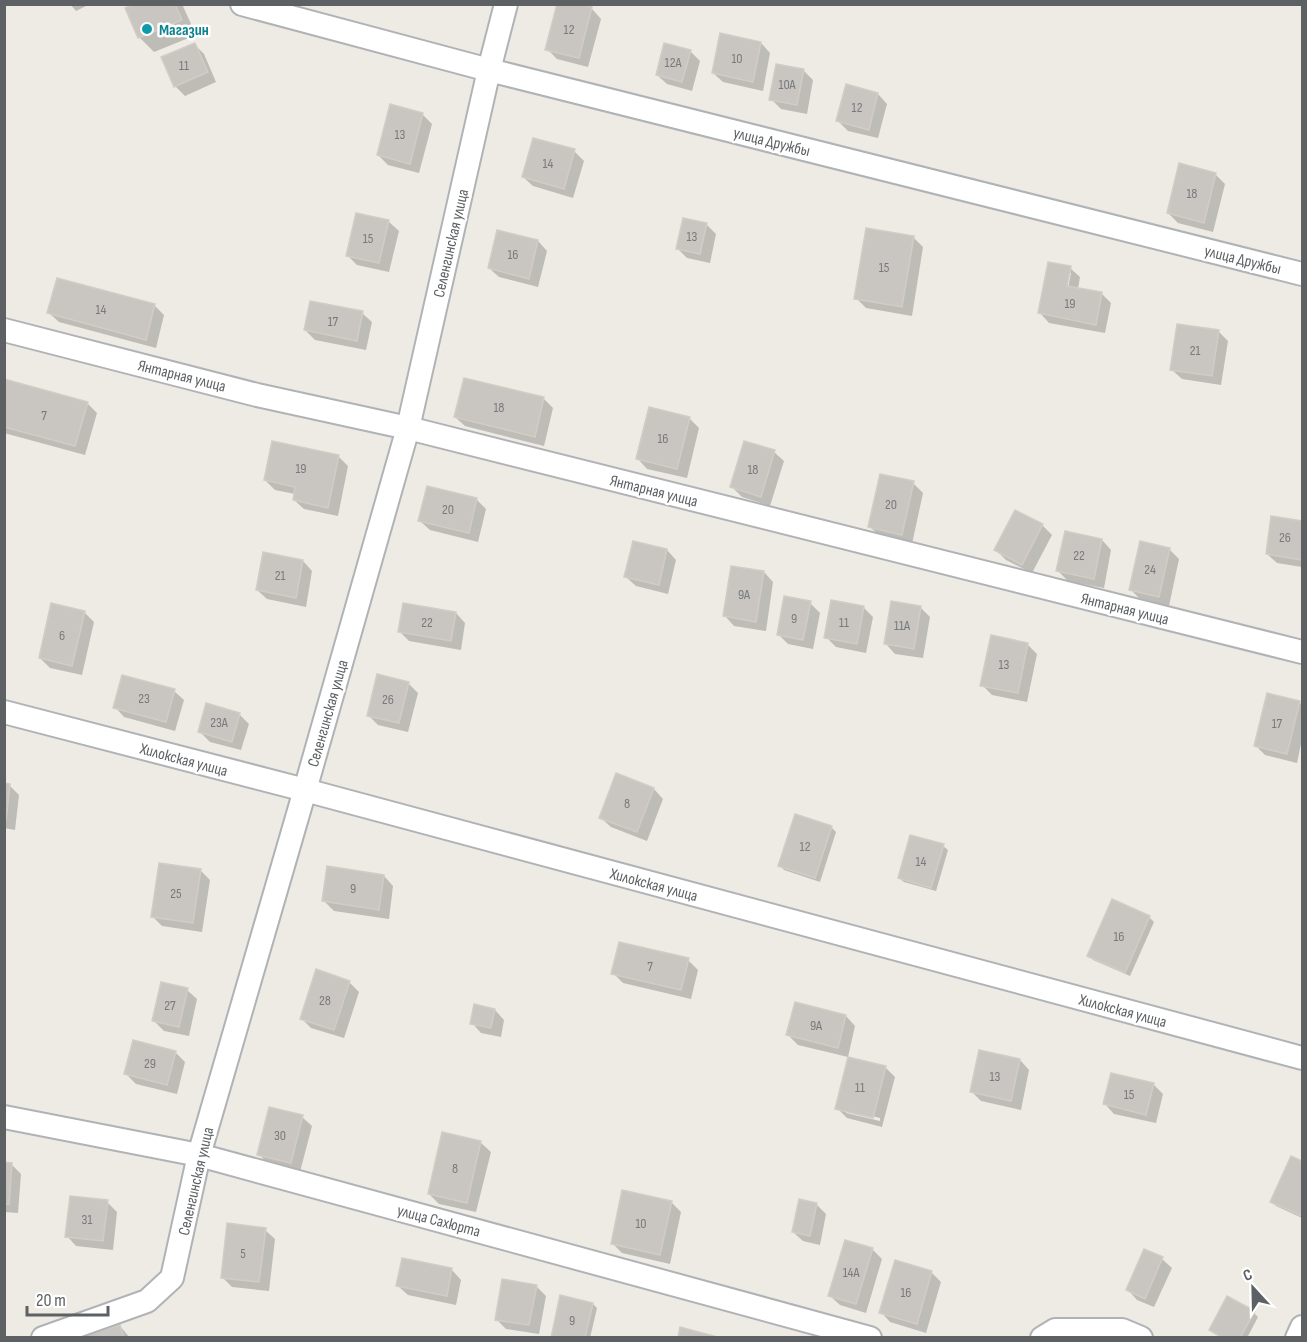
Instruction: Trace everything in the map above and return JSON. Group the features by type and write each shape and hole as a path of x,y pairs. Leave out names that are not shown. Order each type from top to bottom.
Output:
{"street":[{"name":"улица Дружбы","path":"242,4 489,70 1302,274"},
{"name":"Селенгинская улица","path":"43,1338 147,1301 172,1278 199,1155 408,428 506,4"},
{"name":"Янтарная улица","path":"4,330 257,395 408,428 1302,652"},
{"name":"Хилокская улица","path":"4,712 305,790 1302,1058"},
{"name":"улица Сахюрта","path":"4,1117 199,1155 870,1338"},
{"path":"1298,1338 1302,1327"},
{"path":"1049,1334 1122,1330 1141,1338"}],"building":[{"name":"Магазин","path":"134,4 175,4 182,20 138,38 125,8"},
{"path":"557,4 581,4 592,7 579,58 545,50"},
{"path":"720,33 761,42 753,82 712,73"},
{"path":"195,43 208,72 174,87 161,57"},
{"path":"664,43 691,50 682,82 656,75"},
{"path":"776,64 804,69 797,105 769,100"},
{"path":"846,84 878,93 869,130 836,121"},
{"path":"390,104 423,113 410,164 377,155"},
{"path":"533,138 575,149 564,189 522,177"},
{"path":"1179,163 1216,173 1204,223 1167,213"},
{"path":"356,213 389,220 379,263 346,256"},
{"path":"683,218 707,223 700,254 676,249"},
{"path":"866,228 914,236 902,307 854,299"},
{"path":"497,230 538,240 529,279 488,268"},
{"path":"1048,262 1071,266 1067,286 1102,292 1096,325 1038,313"},
{"path":"57,278 155,304 146,340 47,313"},
{"path":"310,301 363,311 357,341 304,330"},
{"path":"1177,324 1219,330 1212,376 1170,370"},
{"path":"464,378 544,397 535,437 454,417"},
{"path":"4,379 88,402 75,446 4,427"},
{"path":"649,407 690,417 677,469 636,459"},
{"path":"272,441 339,455 328,508 293,500 295,487 264,480"},
{"path":"744,441 775,450 761,497 730,487"},
{"path":"880,474 914,481 902,535 868,527"},
{"path":"427,486 477,498 469,533 418,521"},
{"path":"1015,510 1043,524 1022,565 994,550"},
{"path":"1271,516 1302,521 1302,560 1266,554"},
{"path":"1065,531 1102,539 1094,579 1056,571"},
{"path":"633,541 667,549 659,585 624,577"},
{"path":"1140,541 1170,548 1159,597 1129,590"},
{"path":"263,552 303,560 296,598 256,590"},
{"path":"731,566 764,571 756,622 723,616"},
{"path":"784,596 811,601 803,640 777,635"},
{"path":"831,600 864,606 857,644 824,638"},
{"path":"891,601 921,606 914,649 884,644"},
{"path":"51,603 85,611 72,666 39,658"},
{"path":"403,603 456,612 451,641 398,632"},
{"path":"991,635 1028,643 1018,693 980,686"},
{"path":"377,674 409,682 399,723 367,716"},
{"path":"122,675 175,689 166,722 113,708"},
{"path":"1267,693 1300,701 1287,754 1254,746"},
{"path":"206,703 240,713 232,742 198,732"},
{"path":"616,773 654,788 637,832 599,818"},
{"path":"4,783 10,784 6,821 4,821"},
{"path":"795,814 832,826 815,878 778,866"},
{"path":"910,835 944,844 931,888 898,878"},
{"path":"159,863 201,869 193,923 151,917"},
{"path":"327,866 384,875 379,910 322,901"},
{"path":"1112,899 1150,916 1125,973 1087,956"},
{"path":"619,942 689,958 681,990 611,974"},
{"path":"316,969 350,981 334,1030 300,1019"},
{"path":"161,982 188,988 179,1027 152,1021"},
{"path":"795,1002 846,1015 838,1048 786,1035"},
{"path":"474,1004 495,1009 491,1028 470,1024"},
{"path":"133,1040 176,1051 167,1085 124,1074"},
{"path":"979,1050 1020,1059 1011,1101 970,1092"},
{"path":"848,1057 886,1066 873,1118 835,1109"},
{"path":"1111,1073 1154,1083 1146,1115 1103,1104"},
{"path":"269,1107 303,1115 291,1163 257,1155"},
{"path":"442,1132 481,1141 467,1203 428,1194"},
{"path":"1291,1156 1302,1161 1302,1216 1270,1202"},
{"path":"4,1162 12,1163 9,1204 4,1204"},
{"path":"622,1190 672,1201 660,1255 611,1244"},
{"path":"70,1196 108,1200 103,1241 65,1237"},
{"path":"799,1199 817,1203 810,1236 792,1232"},
{"path":"227,1223 266,1228 259,1282 221,1278"},
{"path":"845,1240 873,1248 856,1304 828,1296"},
{"path":"1144,1249 1163,1257 1145,1299 1126,1290"},
{"path":"402,1258 452,1268 447,1296 396,1286"},
{"path":"895,1260 932,1271 917,1324 879,1313"},
{"path":"502,1279 537,1285 529,1325 495,1320"},
{"path":"560,1295 593,1303 585,1338 551,1338"},
{"path":"1227,1296 1255,1311 1240,1338 1223,1338 1209,1330"},
{"path":"120,1325 124,1338 78,1338"},
{"path":"680,1327 721,1338 678,1338"}],"place":[{"name":"Магазин","path":"147,29"}]}
